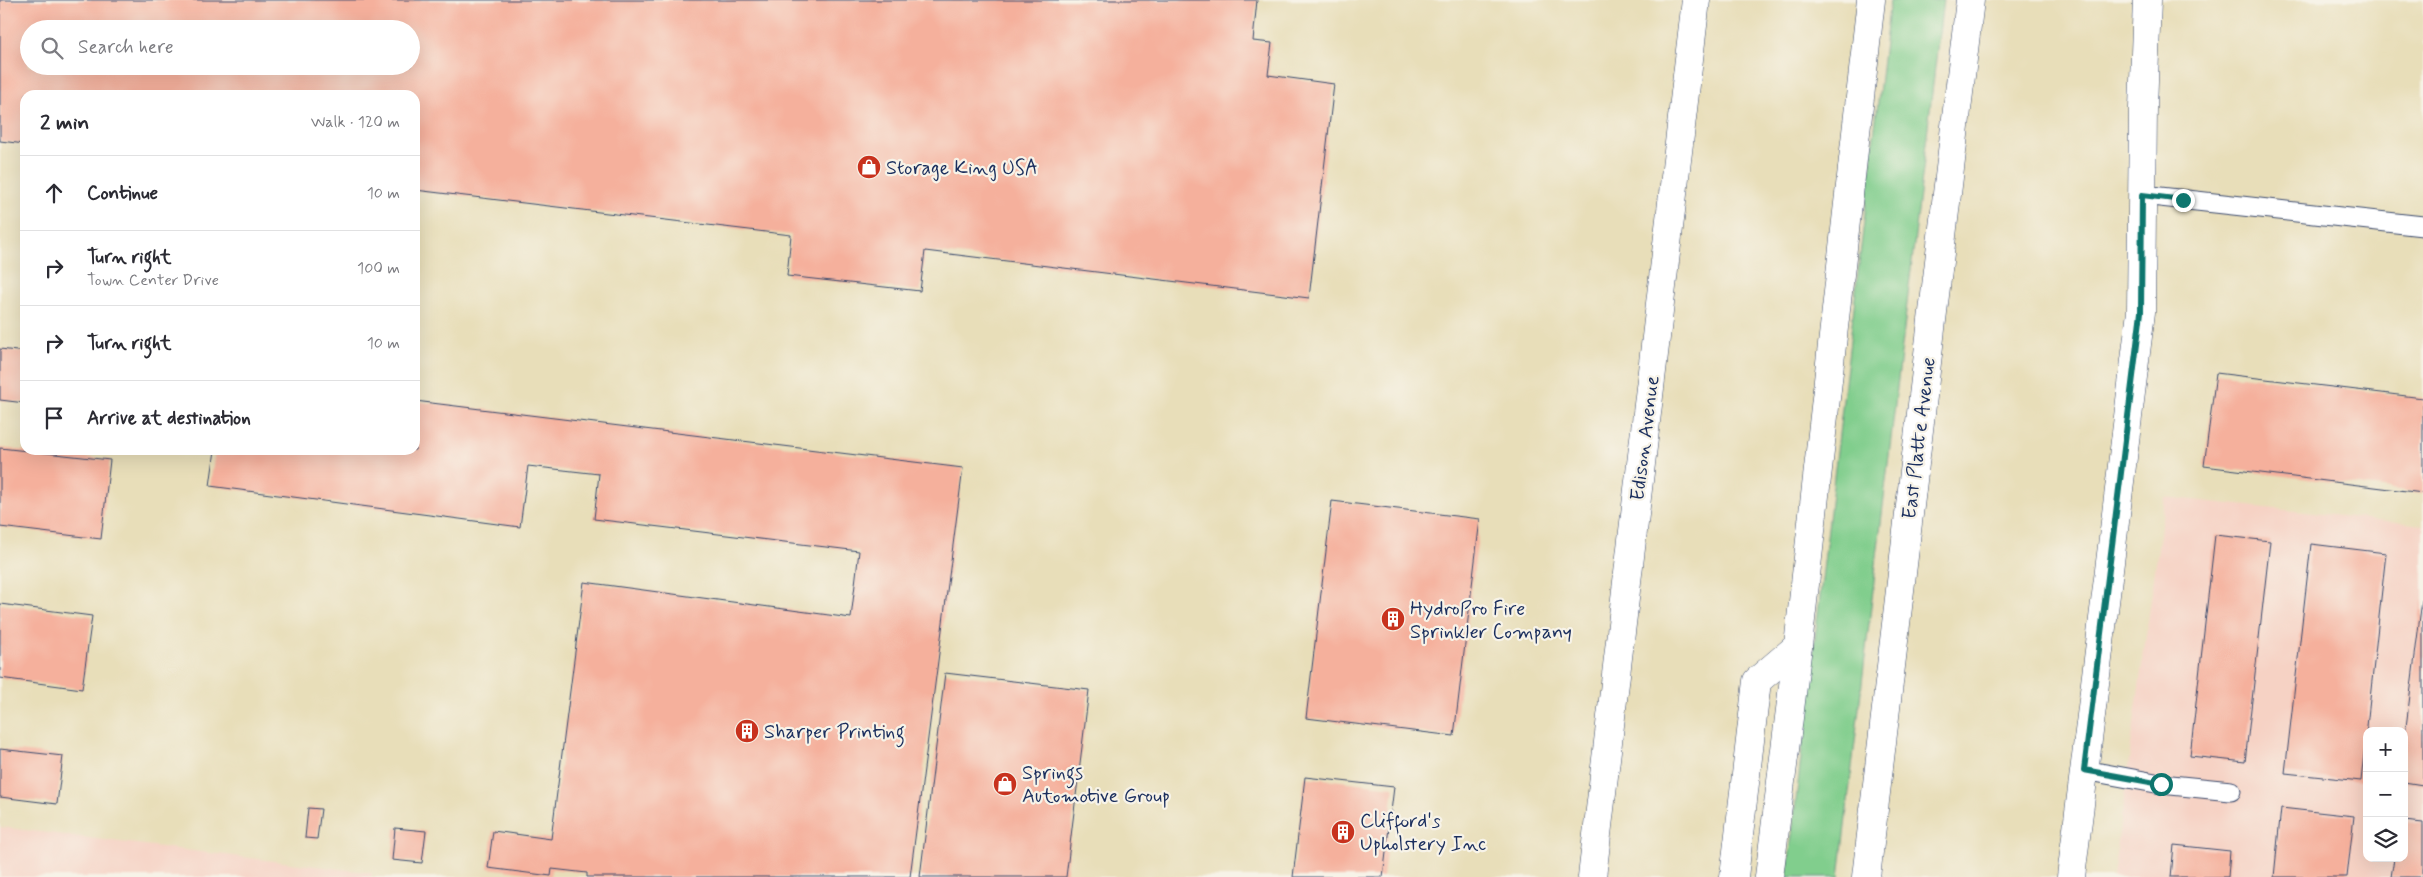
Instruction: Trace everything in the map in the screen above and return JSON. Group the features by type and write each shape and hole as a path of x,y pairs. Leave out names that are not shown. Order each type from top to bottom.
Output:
{"main road":[{"name":"Edison Avenue","path":"1592,877 1696,0"},
{"path":"1769,877 1798,646 1871,0"},
{"name":"East Platte Avenue","path":"1866,877 1970,0"},
{"path":"2071,877 2141,312 2147,0"},
{"path":"1734,877 1757,681 1798,646"}],"lane":[{"path":"2142,195 2423,226"},
{"path":"2084,770 2161,784 2231,791"}],"shaded area":[{"path":"2165,497 2423,525 2423,877 2113,877"},
{"path":"0,827 372,873 371,877 0,877"}],"green space":[{"path":"1890,0 1943,0 1839,877 1787,877"}],"building":[{"name":"Storage King USA","path":"0,0 1257,0 1253,41 1272,43 1268,75 1334,84 1309,298 925,251 920,291 787,276 791,235 420,191 420,90 20,90 20,143 0,141"},
{"path":"0,349 20,351 20,402 0,400"},
{"path":"2216,373 2423,398 2423,493 2204,466"},
{"name":"Sharper Printing","path":"420,402 963,468 910,877 587,877 587,873 552,869 551,876 488,868 493,831 551,839 584,582 851,618 859,551 594,519 599,474 528,466 520,527 210,486 214,455 420,455"},
{"path":"0,448 20,450 20,455 64,455 110,460 101,539 0,527"},
{"name":"HydroPro Fire Sprinkler Company","path":"1332,501 1480,519 1454,736 1306,718"},
{"path":"2215,535 2270,541 2245,762 2190,756"},
{"path":"2311,544 2386,553 2367,727 2363,727 2361,781 2285,773"},
{"path":"2423,600 2423,785 2408,783 2408,727 2406,727"},
{"path":"0,604 92,616 82,689 0,678"},
{"name":"Springs Automotive Group","path":"945,673 1089,690 1066,877 920,877"},
{"path":"0,749 63,756 57,804 0,797"},
{"name":"Clifford's Upholstery Inc","path":"1305,777 1394,787 1383,877 1293,877"},
{"path":"308,808 321,809 317,839 305,838"},
{"path":"2281,808 2354,816 2347,877 2274,877"},
{"path":"2408,821 2423,823 2423,877 2391,877 2393,862 2408,862"},
{"path":"395,828 426,831 422,863 392,860"},
{"path":"2174,845 2230,851 2228,877 2171,877"}],"place":[{"name":"Storage King USA","path":"869,167"},
{"name":"HydroPro Fire Sprinkler Company","path":"1393,619"},
{"name":"Sharper Printing","path":"747,731"},
{"name":"Springs Automotive Group","path":"1005,784"},
{"name":"Clifford's Upholstery Inc","path":"1343,832"}],"route":[{"path":"2161,784 2084,770 2141,312 2142,195 2183,200"}]}
